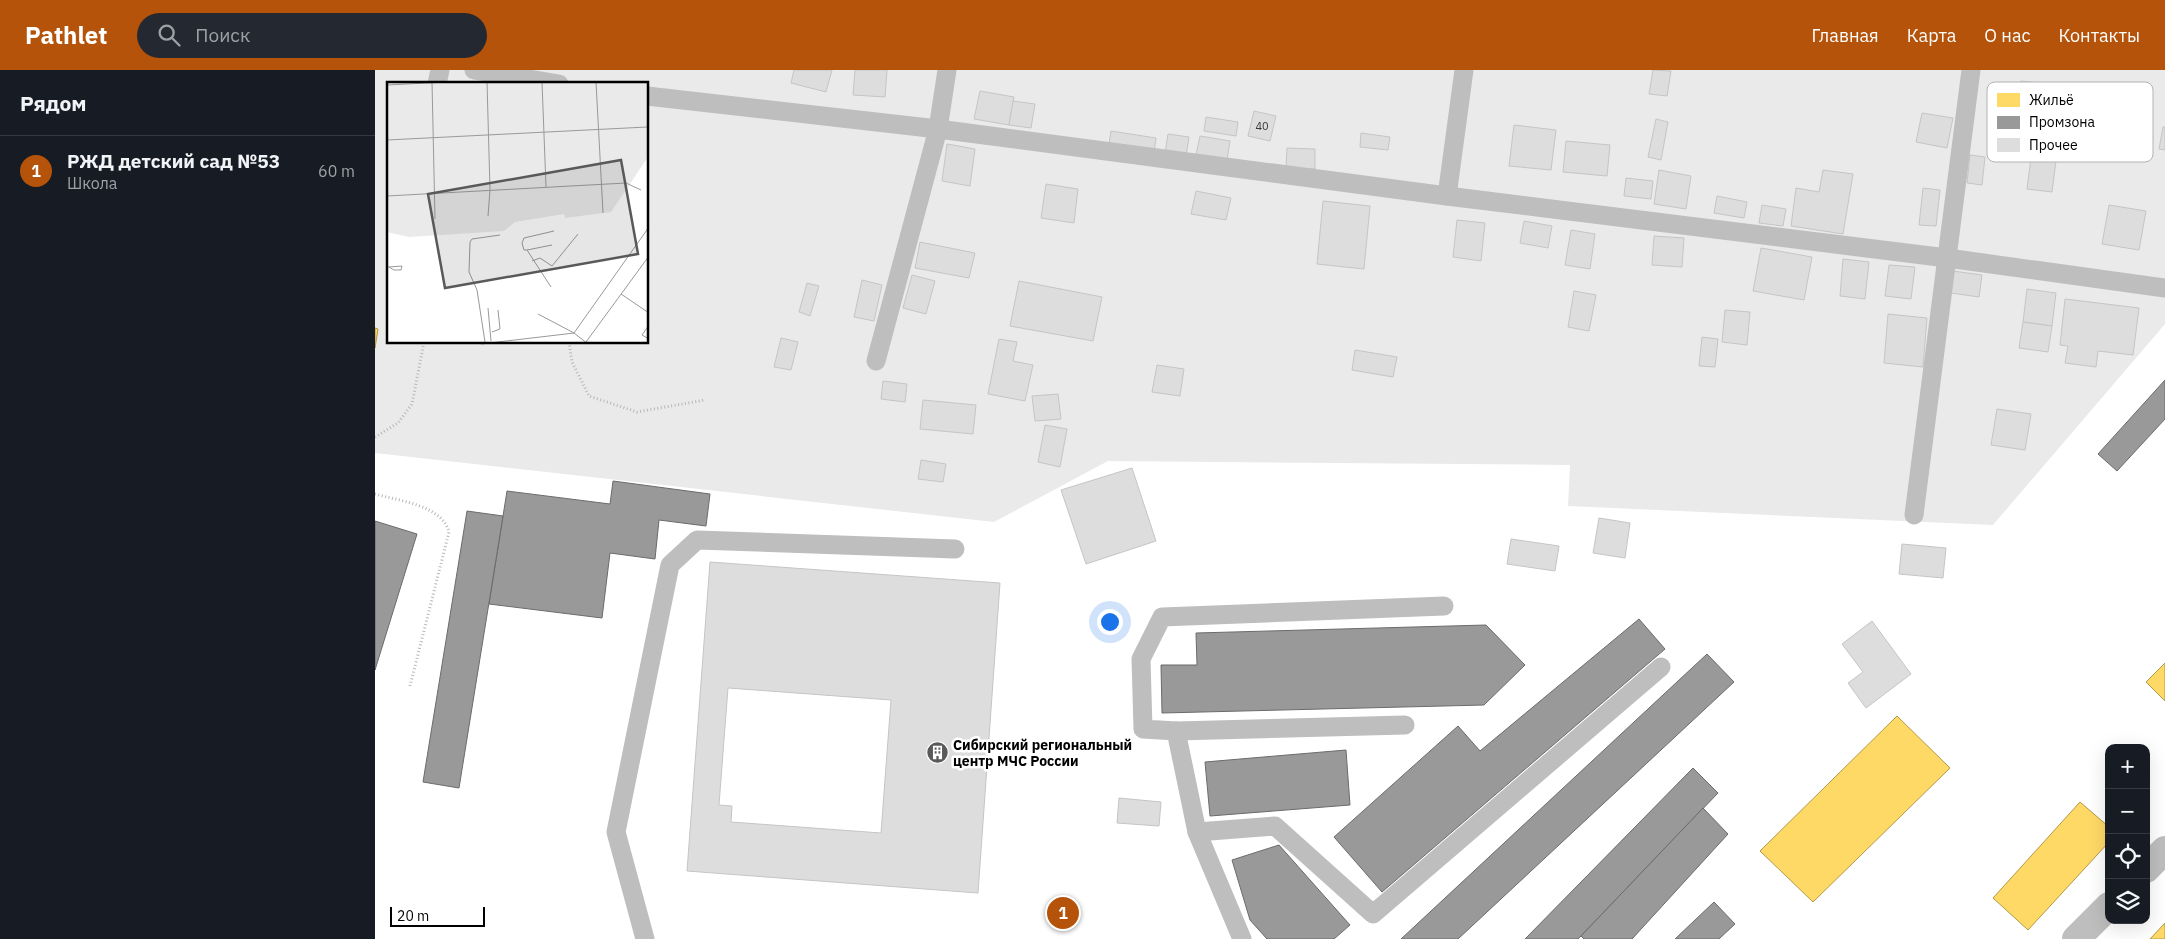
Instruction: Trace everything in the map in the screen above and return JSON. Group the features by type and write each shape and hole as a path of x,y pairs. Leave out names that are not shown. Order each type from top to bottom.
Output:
{"street":[{"path":"2150,865 2165,850"},
{"path":"2076,939 2105,910"}],"lane":[{"path":"474,70 547,82"},
{"path":"876,361 938,129 947,70"},
{"path":"1447,196 1465,70"},
{"path":"1914,516 1971,70"},
{"path":"649,96 938,129 1447,196 1947,258 2165,288"},
{"path":"645,939 616,832 670,565 697,540 955,549"},
{"path":"1405,725 1176,731 1143,729 1141,659 1163,617 1444,606"},
{"path":"1197,832 1275,826 1373,914 1661,667"},
{"path":"1176,731 1197,832 1241,939"}],"path":[{"path":"375,436 398,423 412,404 424,344"},
{"path":"569,344 572,362 589,396 637,412 705,400"},
{"path":"375,494 432,511 442,518 449,532 409,686"}],"shaded area":[{"path":"375,70 2165,70 2165,324 1993,525 1568,506 1570,465 1108,461 994,522 375,453"}],"building: Жильё":[{"path":"375,328 378,329 375,348"},
{"path":"2165,663 2165,701 2146,682"},
{"path":"1897,716 1950,768 1813,902 1760,851"},
{"path":"2080,802 2105,824 2105,846 2028,930 1993,898"},
{"path":"2165,923 2165,939 2150,939"}],"building: Промзона":[{"path":"2165,380 2165,419 2117,471 2098,454"},
{"path":"613,481 710,494 706,526 659,520 655,559 610,553 602,618 489,604 507,491 610,504"},
{"path":"467,511 503,516 459,788 423,782"},
{"path":"375,521 417,534 375,670"},
{"path":"1639,619 1665,649 1382,892 1334,837 1458,726 1480,751"},
{"path":"1486,625 1525,665 1484,705 1162,713 1161,665 1197,665 1196,633"},
{"path":"1707,654 1734,682 1458,939 1401,939"},
{"path":"1346,750 1350,805 1210,816 1205,762"},
{"path":"1693,768 1718,793 1581,936 1578,939 1525,939"},
{"path":"1703,808 1728,834 1632,939 1584,939 1581,936"},
{"path":"1279,845 1350,925 1334,939 1267,939 1250,920 1232,860"},
{"path":"1714,902 1735,924 1719,939 1675,939"}],"building: Прочее":[{"path":"794,70 832,70 826,92 791,83"},
{"path":"855,70 887,70 885,97 853,95"},
{"path":"1653,70 1671,71 1667,96 1649,94"},
{"path":"980,91 1014,97 1009,125 974,119"},
{"path":"1013,101 1035,104 1031,128 1009,125"},
{"path":"1254,111 1276,116 1270,141 1248,136"},
{"path":"1922,113 1953,118 1947,148 1916,142"},
{"path":"1206,117 1238,122 1236,136 1204,131"},
{"path":"1656,119 1668,122 1661,160 1648,157"},
{"path":"1514,125 1556,130 1551,170 1509,166"},
{"path":"2163,127 2165,127 2165,150 2159,149"},
{"path":"1111,131 1156,138 1154,152 1109,144"},
{"path":"1361,133 1390,137 1388,150 1360,147"},
{"path":"1168,134 1189,137 1186,156 1165,153"},
{"path":"1200,136 1230,141 1227,160 1196,155"},
{"path":"1566,141 1610,145 1607,176 1563,172"},
{"path":"947,144 975,149 970,186 942,181"},
{"path":"1287,148 1315,149 1315,169 1286,168"},
{"path":"1970,155 1985,157 1982,185 1967,183"},
{"path":"2030,162 2056,162 2052,192 2027,189"},
{"path":"1659,170 1691,176 1686,209 1654,204"},
{"path":"1823,170 1853,174 1843,234 1791,226 1796,188 1819,192"},
{"path":"1626,178 1653,181 1651,199 1624,196"},
{"path":"1046,184 1078,189 1074,223 1041,218"},
{"path":"1923,188 1940,190 1936,226 1919,225"},
{"path":"1196,191 1231,198 1226,220 1191,214"},
{"path":"1717,196 1747,202 1744,218 1714,213"},
{"path":"1323,201 1370,206 1364,269 1317,264"},
{"path":"1762,205 1786,209 1783,226 1759,223"},
{"path":"2109,205 2146,211 2139,250 2102,244"},
{"path":"1457,220 1485,223 1481,261 1453,257"},
{"path":"1524,221 1552,226 1548,248 1520,243"},
{"path":"1571,230 1595,234 1590,269 1565,265"},
{"path":"1654,236 1684,238 1682,267 1652,265"},
{"path":"920,242 975,253 969,278 915,268"},
{"path":"1761,248 1812,257 1804,300 1753,291"},
{"path":"1843,259 1869,262 1865,299 1840,296"},
{"path":"1889,265 1915,267 1911,299 1885,296"},
{"path":"1953,271 1982,275 1979,297 1951,293"},
{"path":"912,275 935,281 926,314 903,308"},
{"path":"862,280 882,285 874,321 854,317"},
{"path":"1019,281 1102,297 1093,341 1010,326"},
{"path":"807,283 819,286 810,316 799,312"},
{"path":"2027,289 2056,293 2052,326 2023,322"},
{"path":"1574,291 1596,295 1589,331 1568,327"},
{"path":"2065,299 2139,308 2133,355 2098,351 2096,367 2065,363 2068,346 2060,345"},
{"path":"1725,310 1750,312 1747,345 1722,342"},
{"path":"1888,314 1927,318 1923,367 1884,363"},
{"path":"2023,322 2052,326 2048,352 2019,348"},
{"path":"1702,337 1718,339 1715,367 1699,366"},
{"path":"781,338 798,342 791,370 774,367"},
{"path":"999,339 1017,342 1013,361 1033,365 1025,401 988,394"},
{"path":"1355,350 1397,357 1393,377 1352,370"},
{"path":"1157,365 1184,369 1180,396 1152,392"},
{"path":"883,381 907,384 905,402 881,399"},
{"path":"1058,394 1061,419 1035,421 1032,396"},
{"path":"923,400 976,405 973,434 920,429"},
{"path":"1997,409 2031,414 2025,450 1991,445"},
{"path":"1045,425 1067,429 1060,467 1038,462"},
{"path":"921,460 946,464 943,482 918,479"},
{"path":"1132,468 1156,541 1086,564 1061,490"},
{"path":"1599,518 1630,523 1625,558 1593,553"},
{"path":"1511,539 1559,546 1555,571 1507,564"},
{"path":"1902,544 1946,548 1943,578 1899,574"},
{"name":"Сибирский региональный центр МЧС России","path":"710,562 1000,583 978,893 687,871","holes":["728,688 891,700 881,833 731,822 732,806 719,805"]},
{"path":"1872,621 1911,674 1866,708 1848,683 1863,672 1842,644"},
{"path":"1119,798 1161,802 1159,826 1117,823"}],"place":[{"name":"Сибирский региональный центр МЧС России","path":"937,753"},
{"name":"РЖД детский сад №53","path":"1063,913"}]}
